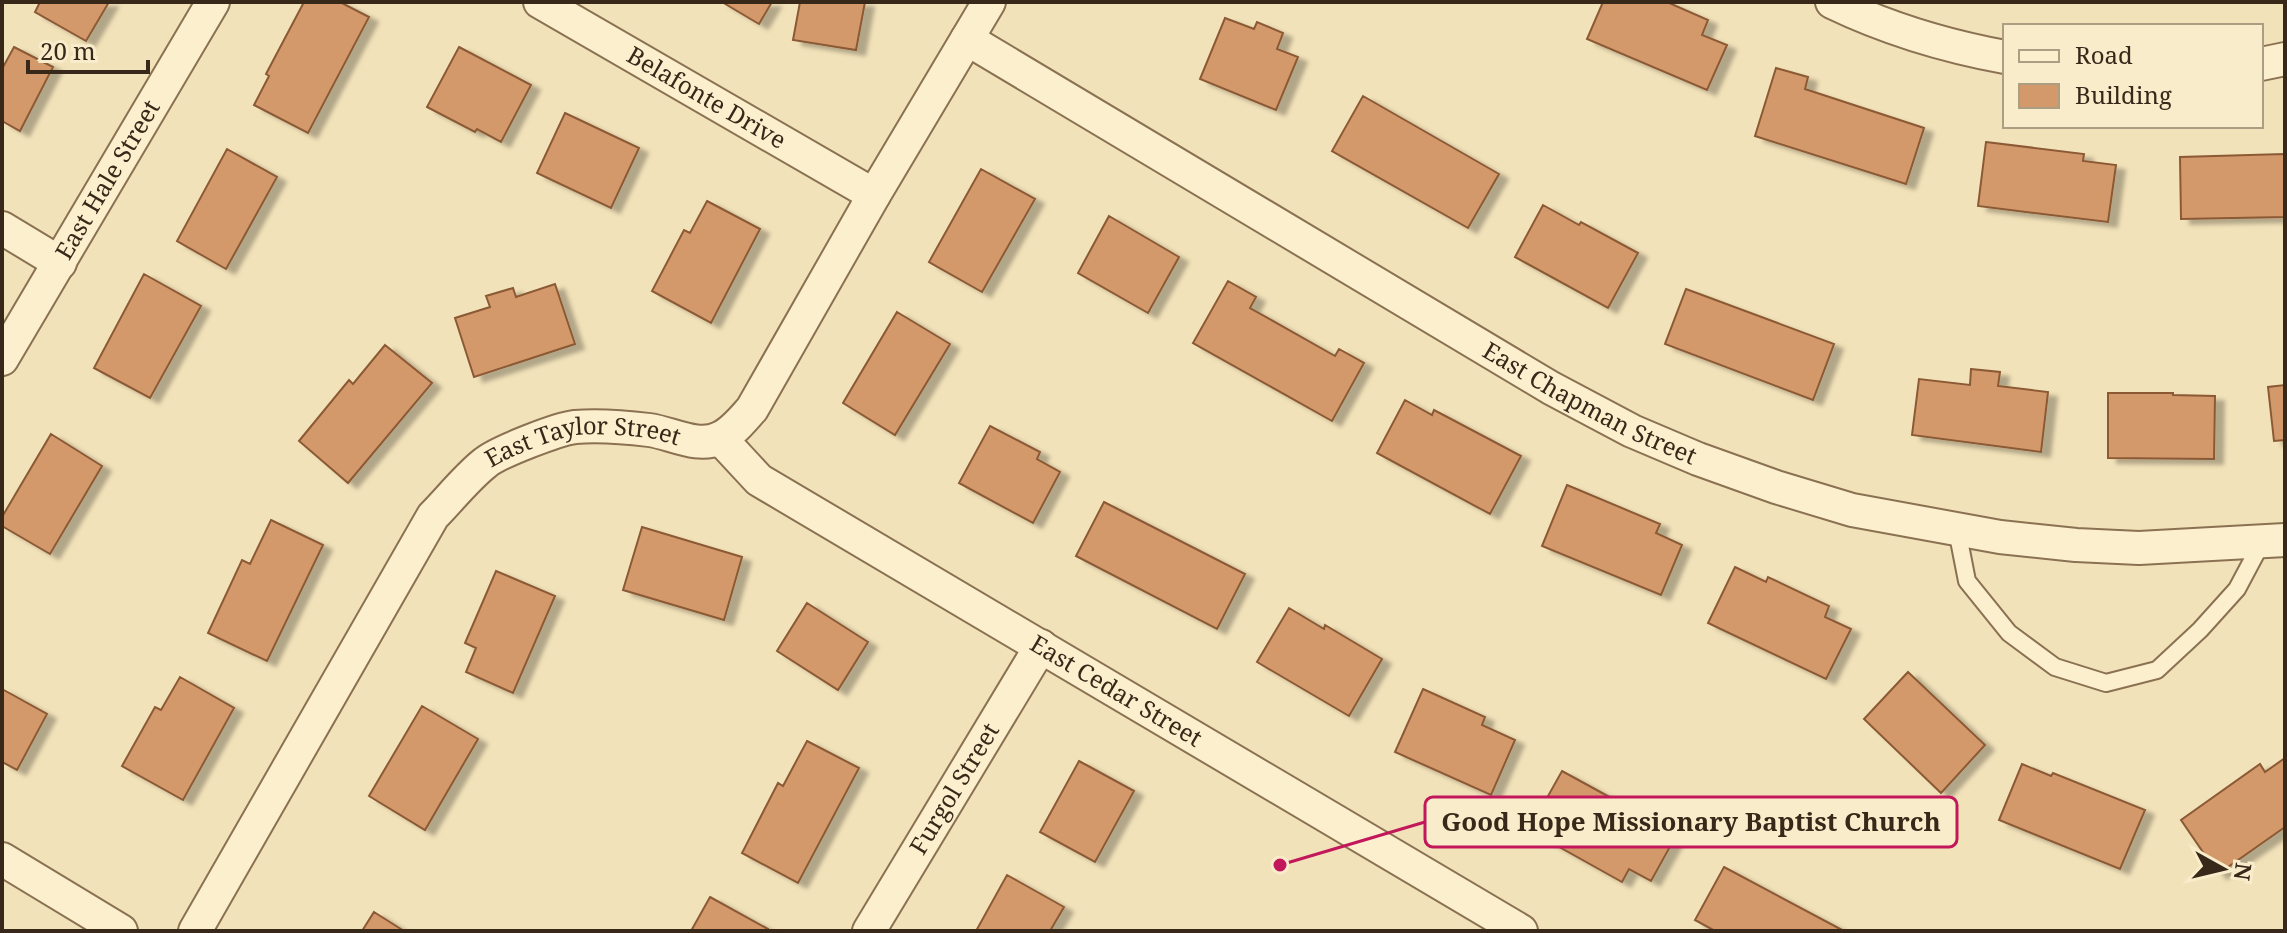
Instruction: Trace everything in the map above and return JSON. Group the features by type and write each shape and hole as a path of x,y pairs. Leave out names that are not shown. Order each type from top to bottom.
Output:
{"street":[{"name":"East Hale Street","path":"2,359 213,2"},
{"name":"Belafonte Drive","path":"540,2 874,195"},
{"name":"East Taylor Street","path":"195,931 433,516 486,462 572,428 612,426 704,442 720,438 737,426 752,409 989,2"},
{"path":"1832,2 1871,21 2003,57"},
{"name":"East Chapman Street","path":"967,39 1551,388 1632,431 1711,463 1852,510 2000,537 2123,547 2274,541"},
{"path":"2263,64 2285,59"},
{"path":"2,228 60,263"},
{"name":"East Cedar Street","path":"720,438 759,480 1521,931"},
{"name":"Furgol Street","path":"869,931 1041,646"},
{"path":"2,859 121,931"}],"lane":[{"path":"1957,530 1967,581 2009,633 2055,667 2106,683 2157,670 2200,630 2274,541"}],"building":[{"path":"40,2 109,2 86,41 35,12"},
{"path":"304,2 340,2 369,17 308,133 254,105 269,76 266,74"},
{"path":"722,2 772,2 759,24"},
{"path":"800,2 865,2 856,50 793,40"},
{"path":"1603,2 1667,2 1708,20 1702,35 1727,45 1707,90 1587,39"},
{"path":"1225,18 1254,29 1257,22 1283,33 1277,49 1298,57 1276,110 1200,79"},
{"path":"14,47 53,67 20,131 2,121 2,69"},
{"path":"459,47 531,85 501,142 427,107"},
{"path":"1776,68 1808,77 1805,89 1924,128 1906,184 1755,136"},
{"path":"1363,96 1499,174 1468,228 1332,151"},
{"path":"565,113 639,148 611,208 537,173"},
{"path":"1986,142 2084,154 2083,161 2116,165 2108,222 1978,206"},
{"path":"227,149 277,177 226,269 177,241"},
{"path":"2284,154 2285,217 2181,219 2180,157"},
{"path":"981,169 1035,199 982,292 929,262"},
{"path":"707,201 760,229 711,323 652,291 684,230 690,233"},
{"path":"1543,205 1638,253 1608,308 1515,257"},
{"path":"1109,216 1179,257 1148,313 1078,273"},
{"path":"144,274 201,306 150,398 94,368"},
{"path":"1228,281 1256,297 1250,308 1335,356 1339,349 1364,363 1332,421 1193,343"},
{"path":"555,284 575,344 474,377 455,318 490,307 486,296 513,288 516,297"},
{"path":"1686,289 1834,344 1813,400 1665,344"},
{"path":"897,312 950,344 895,435 843,403"},
{"path":"385,345 432,383 348,483 299,441 349,380 353,384"},
{"path":"1971,369 2000,372 1998,386 2048,392 2041,452 1912,435 1919,379 1970,385"},
{"path":"2285,385 2285,440 2274,441 2268,387"},
{"path":"2108,393 2215,396 2214,459 2108,458"},
{"path":"1405,400 1432,415 1434,410 1521,456 1490,514 1377,453"},
{"path":"990,426 1040,452 1037,459 1060,472 1033,523 959,483"},
{"path":"51,434 102,466 50,554 2,526 2,517"},
{"path":"1567,485 1660,524 1656,533 1682,545 1661,595 1542,546"},
{"path":"1104,502 1245,574 1217,629 1076,556"},
{"path":"271,520 323,545 267,661 208,633 242,560 250,564"},
{"path":"642,527 742,557 724,620 623,590"},
{"path":"1735,567 1766,582 1768,577 1829,606 1825,617 1851,629 1826,679 1708,623"},
{"path":"496,571 555,596 513,693 466,672 476,648 465,643"},
{"path":"807,603 868,642 838,690 777,651"},
{"path":"1289,608 1324,629 1325,625 1382,659 1349,716 1257,662"},
{"path":"1908,672 1985,745 1941,793 1864,719"},
{"path":"180,677 234,708 183,800 122,766 155,707 161,710"},
{"path":"2,689 47,714 17,770 2,762"},
{"path":"1423,689 1485,717 1482,725 1515,740 1491,795 1395,752"},
{"path":"422,706 478,739 425,830 369,796"},
{"path":"807,741 859,768 798,883 742,853 778,783 783,786"},
{"path":"2285,758 2285,827 2218,874 2181,820 2260,764 2265,772"},
{"path":"1079,761 1134,791 1095,862 1040,832"},
{"path":"2022,764 2051,776 2053,773 2145,810 2120,869 1999,820"},
{"path":"1562,771 1677,834 1651,881 1629,869 1622,882 1529,830"},
{"path":"1724,867 1844,931 1715,931 1695,920"},
{"path":"1007,875 1064,907 1050,931 976,931"},
{"path":"710,897 768,929 767,931 691,931"},
{"path":"374,912 404,931 362,931"}],"place":[{"name":"Good Hope Missionary Baptist Church","path":"1280,865"}]}
